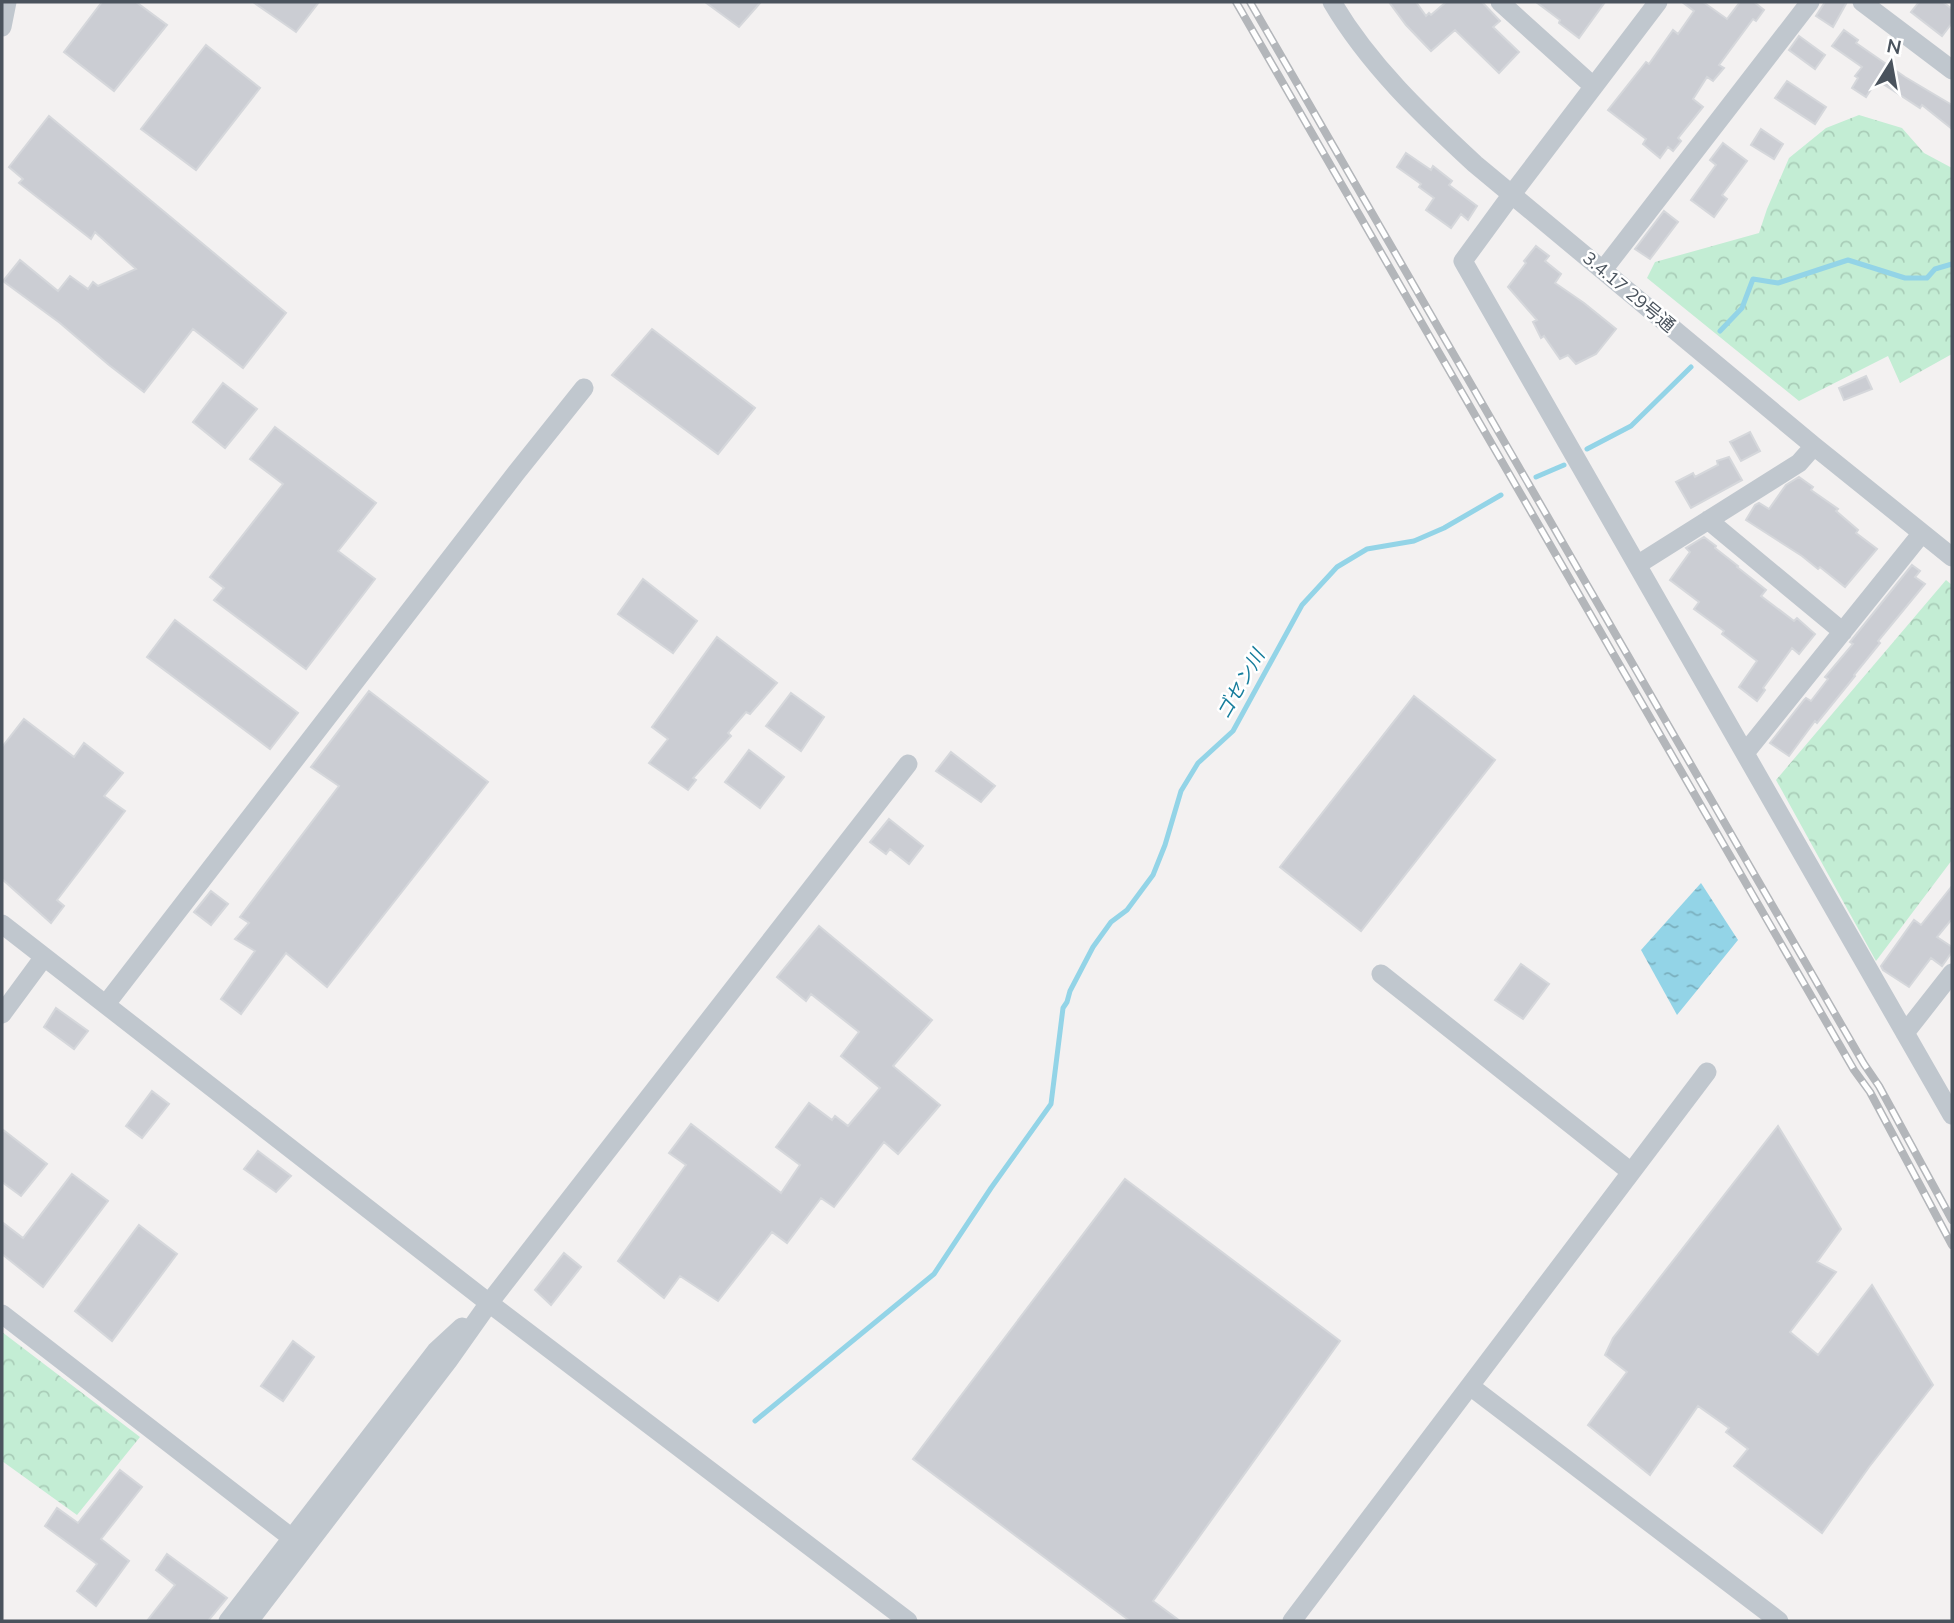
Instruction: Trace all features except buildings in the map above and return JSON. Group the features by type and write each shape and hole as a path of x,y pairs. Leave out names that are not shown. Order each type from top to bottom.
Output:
{"street":[{"path":"2,27 7,2"},
{"name":"3.4.17 29号通","path":"1332,2 1381,69 1422,115 1475,164 1952,557"},
{"path":"1657,2 1463,261 1952,1115"},
{"path":"1603,270 1810,2"},
{"path":"1862,2 1952,70"},
{"path":"1502,3 1593,86"},
{"path":"106,1004 583,388"},
{"path":"1637,565 1799,463 1814,446"},
{"path":"1708,520 1843,632"},
{"path":"1745,753 1922,533"},
{"path":"228,1621 299,1543 449,1361 489,1303 908,764"},
{"path":"2,924 489,1303 908,1621"},
{"path":"2,1014 44,957"},
{"path":"1905,1033 1952,973"},
{"path":"1381,974 1631,1172"},
{"path":"1292,1621 1707,1072"},
{"path":"2,1314 299,1543"},
{"path":"1470,1386 1779,1621"},
{"path":"249,1621 299,1543"}],"green space":[{"path":"1859,115 1902,128 1924,153 1952,168 1952,354 1900,383 1888,356 1799,401 1647,278 1655,262 1759,233 1789,158 1826,128"},
{"path":"1946,580 1952,585 1952,860 1876,961 1776,780"},
{"path":"2,1332 140,1437 77,1515 2,1461"}],"water":[{"path":"1701,883 1738,940 1677,1015 1641,950"}],"waterway":[{"name":"ゴセン川","path":"1720,331 1742,308 1753,279 1778,283 1848,260 1905,278 1927,278 1935,269 1952,264"},
{"name":"ゴセン川","path":"1587,449 1631,426 1691,367"},
{"name":"ゴセン川","path":"1536,477 1564,465"},
{"name":"ゴセン川","path":"755,1421 934,1274 1051,1104 1063,1008 1070,991 1093,947 1111,922 1127,910 1153,875 1181,791 1198,763 1233,731 1302,605 1337,567 1367,549 1414,541 1444,528 1501,495"}],"railway":[{"path":"1236,2 1854,1070 1870,1092 1952,1245"},
{"path":"1250,2 1879,1086 1952,1220"}]}
